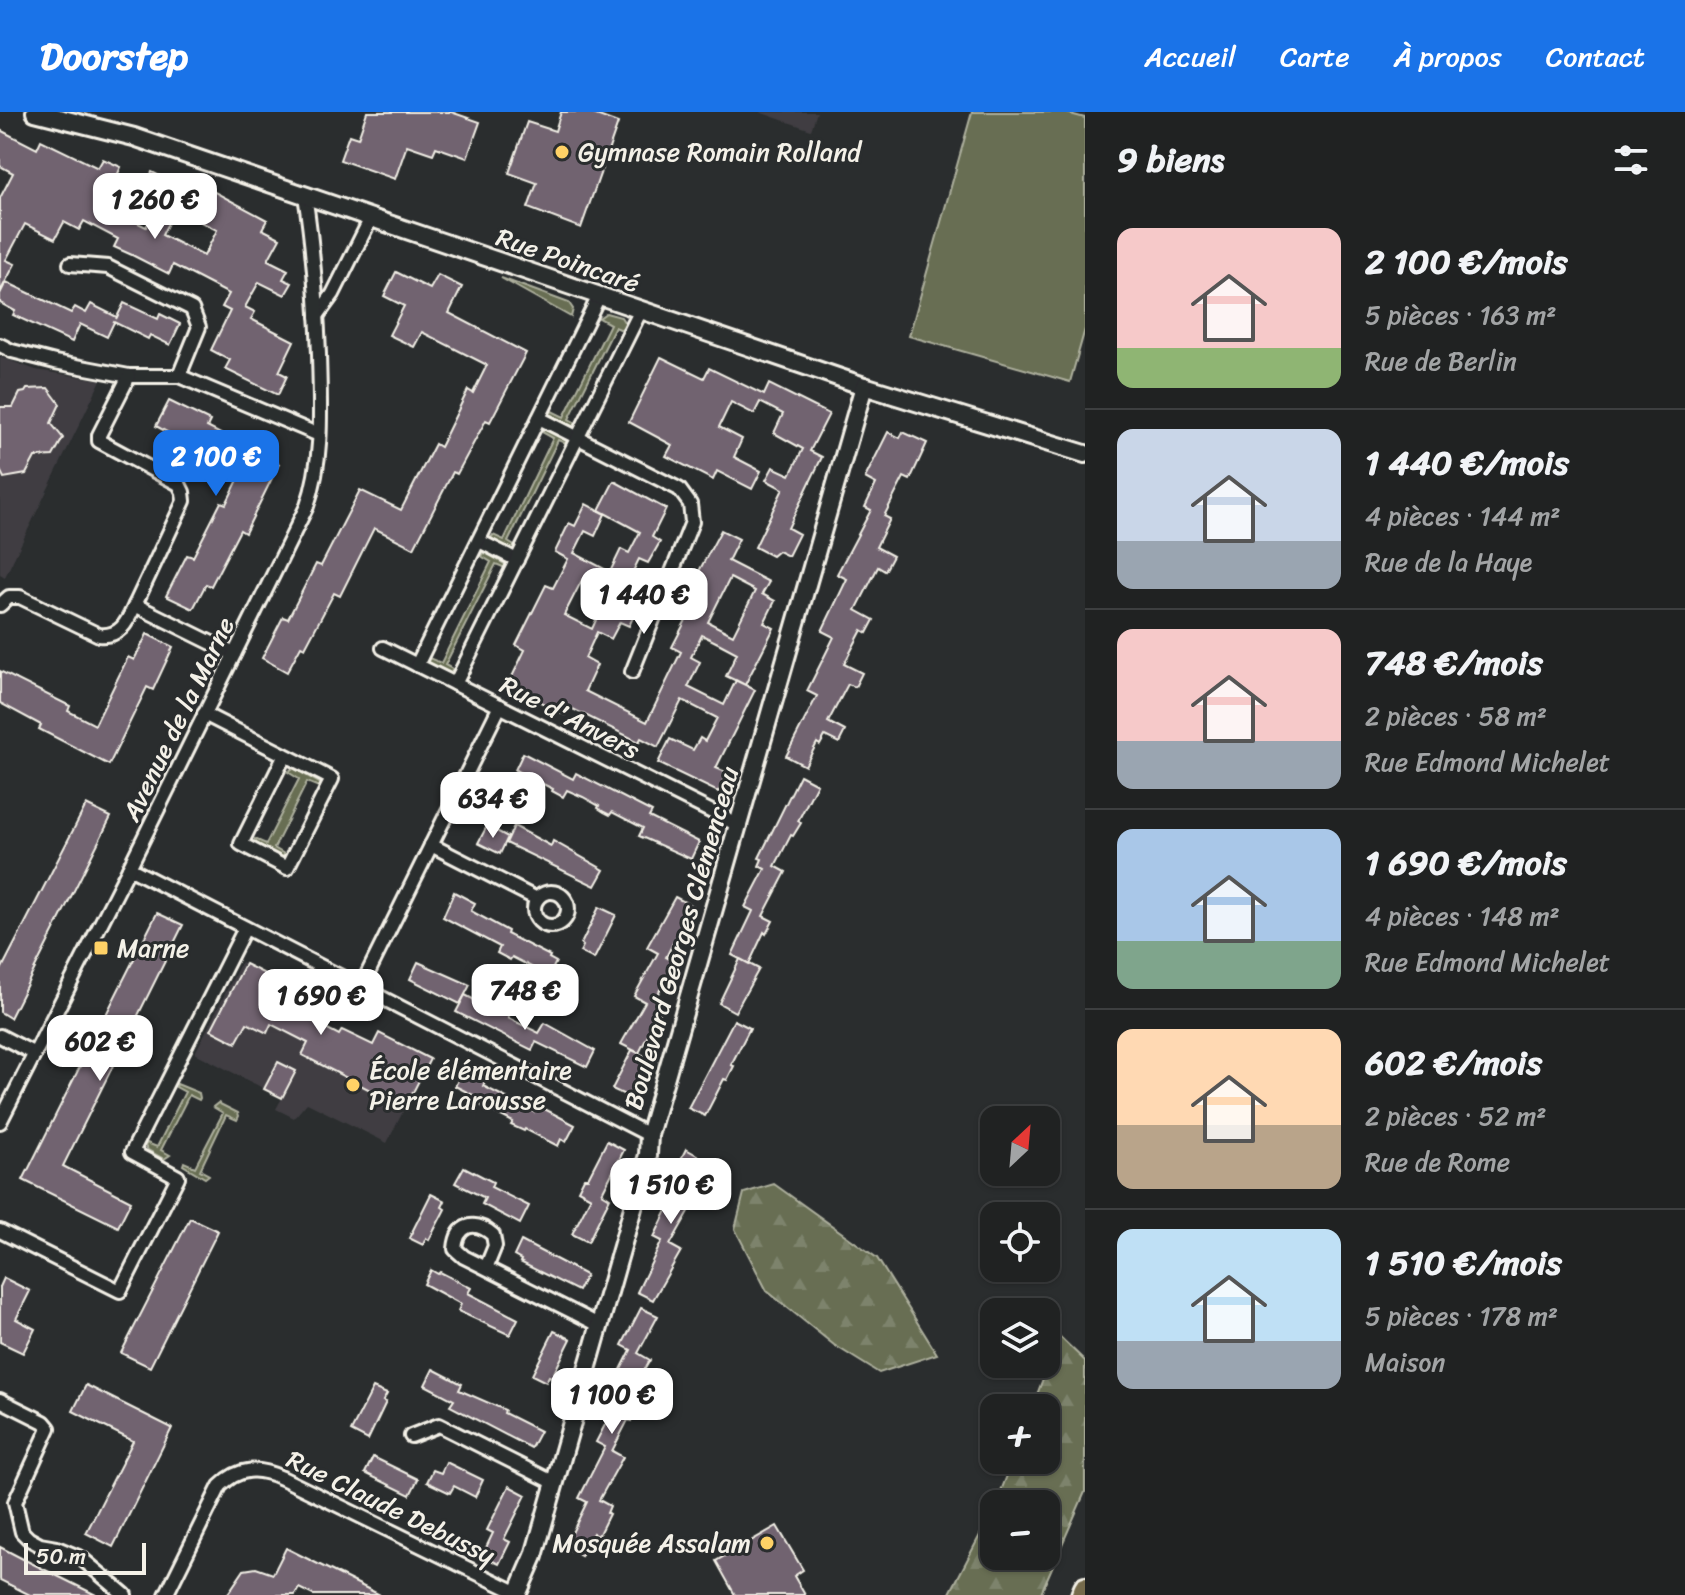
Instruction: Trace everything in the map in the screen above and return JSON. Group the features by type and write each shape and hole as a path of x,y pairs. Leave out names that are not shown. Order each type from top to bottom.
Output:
{"main road":[{"path":"1082,1595 1085,1588"}],"street":[{"name":"Rue Poincaré","path":"35,112 134,137 864,386 1085,454"},
{"name":"Avenue de la Marne","path":"0,1122 307,506 316,470 319,435 317,316 305,195"},
{"path":"317,316 333,294 371,218"},
{"path":"70,264 108,267 192,309 199,327 179,376"},
{"path":"417,665 599,296"},
{"path":"455,684 641,310"},
{"path":"0,345 55,362 129,376 179,376 319,435"},
{"path":"0,605 9,597 20,597 99,635 110,636 119,632 135,605 184,501 179,484 99,441 129,376"},
{"name":"Boulevard Georges Clémenceau","path":"518,1594 534,1556 555,1483 648,1155 649,1135 864,386"},
{"path":"539,418 679,489 692,512 686,536 632,672"},
{"path":"479,541 517,560"},
{"path":"135,605 234,654"},
{"name":"Rue d'Anvers","path":"383,648 738,825"},
{"path":"361,987 500,706"},
{"path":"204,714 285,755 332,779 287,868 241,844 285,755"},
{"path":"431,845 537,899"},
{"path":"129,868 649,1135"},
{"path":"0,1231 120,1291 178,1177 132,1152 245,928"},
{"path":"0,1036 35,1054"},
{"path":"486,1268 599,1325"},
{"path":"0,1400 44,1422 49,1428 15,1502 22,1532 40,1545 81,1558 125,1595"},
{"path":"411,1436 439,1425 555,1483"},
{"name":"Rue Claude Debussy","path":"166,1595 220,1486 243,1471 257,1469 518,1594"}],"shaded area":[{"path":"759,112 817,112 811,130"},
{"path":"0,357 36,370 101,380 5,577 0,574"},
{"path":"241,962 308,996 299,1015 370,1050 379,1033 430,1059 387,1143 307,1103 294,1118 276,1109 282,1098 195,1053"}],"green space":[{"path":"972,112 1063,112 1085,118 1085,329 1070,382 909,336"},
{"path":"501,278 569,303 573,309 571,317"},
{"path":"606,313 621,317 626,325 625,331 615,327 569,419 578,424 575,428 550,414 552,411 564,417 610,324 599,318"},
{"path":"546,428 568,441 567,444 558,440 508,542 516,547 513,551 491,538 493,535 504,540 553,438 542,432"},
{"path":"484,552 506,565 505,568 496,564 445,665 456,671 452,675 428,662 429,658 441,663 491,562 481,556"},
{"path":"293,768 321,784 319,787 307,782 274,848 286,855 282,858 254,842 255,839 266,844 299,779 288,772"},
{"path":"177,1084 199,1093 200,1098 189,1095 161,1150 170,1155 164,1159 145,1146 147,1143 157,1147 185,1092 176,1087"},
{"path":"218,1103 239,1116 237,1120 226,1115 200,1170 209,1175 205,1178 183,1165 184,1162 195,1167 223,1113 213,1107"},
{"path":"774,1184 877,1258 937,1354 879,1373 834,1345 767,1291 735,1229 744,1193"},
{"path":"1060,1337 1085,1361 1085,1492 1060,1549 1060,1490 1001,1490 1008,1474 1060,1474 1060,1394 1037,1394 1043,1378 1060,1378"},
{"path":"980,1535 980,1570 1051,1570 1040,1595 949,1595"}],"building":[{"path":"367,112 451,112 480,122 467,158 436,147 433,154 407,145 395,179 340,160 349,135 358,138"},
{"name":"Gymnase Romain Rolland","path":"561,112 588,112 618,123 581,228 528,208 537,183 509,173 527,122 555,131"},
{"path":"0,130 37,149 41,140 98,168 103,159 121,167 116,178 124,182 110,209 146,227 159,201 142,192 152,172 206,199 211,190 267,220 262,229 280,238 268,260 288,270 283,279 292,283 285,295 259,282 245,307 255,312 251,319 294,341 279,372 287,376 278,395 225,369 230,360 211,350 230,311 222,307 229,294 173,265 169,274 114,247 118,239 84,221 79,230 64,222 55,239 25,224 6,260 15,264 0,292 0,198 13,173 0,166","holes":["175,209 217,230 204,256 162,235"]},
{"path":"396,272 430,289 438,275 462,287 449,313 526,353 490,422 486,420 457,474 453,472 414,548 374,528 340,596 334,593 305,648 301,646 287,672 262,658 283,617 288,619 316,564 321,566 360,490 401,510 435,444 440,447 468,390 473,393 487,365 422,332 414,347 389,335 404,306 384,296"},
{"path":"6,282 71,313 75,307 86,313 91,304 117,317 124,303 158,319 160,314 180,324 170,345 150,335 148,339 114,322 107,337 80,324 72,342 13,315 15,311 0,303 0,294"},
{"path":"661,357 704,378 709,368 764,395 769,384 829,414 810,451 822,457 788,528 799,534 788,556 778,551 772,556 755,547 783,489 766,480 773,467 790,475 803,449 774,433 783,414 760,402 754,414 731,402 719,427 742,439 734,457 761,471 752,489 717,471 713,480 666,456 672,445 629,422"},
{"path":"48,388 60,404 51,423 63,438 53,456 35,457 26,474 4,478 0,470 0,407 13,407 20,393 27,389"},
{"path":"169,401 210,421 207,427 279,464 245,533 240,530 211,586 206,584 193,609 166,596 187,555 193,557 221,502 226,504 240,476 173,443 176,437 156,426"},
{"path":"888,432 900,438 903,432 927,443 910,480 904,477 884,516 890,519 876,547 893,556 885,571 878,567 856,610 874,620 867,633 862,630 844,664 862,673 855,687 848,684 828,722 845,731 839,743 825,736 820,745 817,743 805,766 786,756 817,696 807,691 834,637 822,631 847,579 837,574 871,510 865,507 876,484 865,478"},
{"path":"614,481 666,509 652,537 660,542 648,563 639,559 622,594 626,596 623,601 637,609 629,626 620,622 611,639 597,632 585,658 597,665 585,691 647,722 681,652 672,647 701,591 691,586 721,530 739,539 728,561 769,582 762,594 775,601 764,623 774,628 745,685 755,690 716,768 728,773 718,792 658,763 670,739 693,750 700,738 705,741 717,718 682,700 658,747 641,738 639,742 569,707 565,715 508,685 525,650 516,645 546,585 553,588 568,559 555,552 569,523 575,526 586,504 605,514 595,536 585,531 574,553 610,572 621,549 629,553 640,532 599,510","holes":["730,578 755,591 733,635 708,622","582,580 608,594 592,629 564,615","702,635 737,653 726,676 736,681 724,705 688,687 700,662 691,657"]},
{"path":"147,634 173,647 153,690 147,687 109,765 39,729 41,725 0,703 0,671 70,706 68,711 95,725 128,657 134,660"},
{"path":"523,753 573,779 576,773 652,812 649,817 699,842 691,859 639,836 643,828 612,812 610,815 604,812 583,797 567,790 563,797 515,770"},
{"path":"800,775 817,784 798,821 801,823 775,866 786,872 763,916 773,921 766,934 764,932 749,964 732,955 753,911 745,907 765,869 759,866 762,859 759,858"},
{"path":"86,805 111,817 10,1018 0,1012 0,972"},
{"path":"487,826 508,837 500,854 478,843"},
{"path":"514,826 551,846 553,841 604,870 595,886 506,843"},
{"path":"454,892 475,903 471,911 550,956 556,962 549,976 512,957 510,960 497,953 500,947 443,917"},
{"path":"675,897 692,906 666,957 675,962 655,999 664,1004 639,1053 621,1044 645,1002 634,996 658,953 647,947"},
{"path":"599,907 616,915 594,959 580,952"},
{"path":"157,913 183,925 63,1166 131,1201 118,1227 23,1180"},
{"path":"740,959 759,969 735,1012 719,1003"},
{"path":"418,962 470,985 460,1004 410,979"},
{"path":"245,964 308,996 299,1014 339,1035 342,1030 373,1045 379,1033 430,1059 405,1108 302,1055 308,1043 271,1024 267,1033 247,1023 236,1043 211,1030"},
{"path":"465,995 539,1033 545,1023 595,1051 587,1067 536,1042 532,1050 456,1012"},
{"path":"734,1020 750,1028 731,1065 734,1066 727,1080 724,1079 705,1116 688,1108"},
{"path":"632,1050 649,1058 629,1097 612,1089"},
{"path":"278,1062 296,1071 282,1098 264,1089"},
{"path":"464,1069 485,1081 483,1086 534,1112 537,1105 575,1125 566,1142 561,1139 558,1146 511,1125 513,1122 474,1102 477,1097 455,1086"},
{"path":"607,1141 624,1150 602,1193 610,1198 588,1242 572,1234 591,1197 578,1190 584,1178 588,1178"},
{"path":"686,1149 702,1158 683,1195 695,1201 670,1245 681,1251 653,1300 637,1292 662,1241 654,1237 678,1193 667,1187"},
{"path":"464,1167 493,1182 491,1187 529,1206 520,1224 482,1204 485,1198 455,1183"},
{"path":"431,1194 445,1201 442,1207 445,1209 429,1240 426,1238 423,1245 409,1238"},
{"path":"190,1218 218,1231 150,1367 121,1353"},
{"path":"521,1241 586,1275 578,1291 520,1262 514,1256"},
{"path":"431,1270 471,1288 468,1293 518,1319 510,1335 458,1311 461,1304 424,1284"},
{"path":"4,1278 30,1291 16,1319 35,1329 23,1353 0,1342 0,1287"},
{"path":"641,1308 658,1316 638,1353 650,1360 626,1401 620,1398 638,1408 612,1451 623,1457 599,1500 610,1506 609,1514 598,1536 593,1533 581,1556 565,1547 587,1502 579,1498 605,1447 596,1442 619,1398 609,1393 631,1350 622,1345"},
{"path":"554,1331 571,1339 552,1377 549,1376 546,1382 532,1375"},
{"path":"433,1369 462,1384 459,1390 505,1410 504,1413 540,1431 531,1448 450,1406 454,1400 425,1385"},
{"path":"86,1385 172,1428 113,1547 86,1533 133,1441 73,1411"},
{"path":"373,1388 387,1394 368,1440 351,1431"},
{"path":"373,1457 418,1479 410,1495 365,1473"},
{"path":"446,1462 483,1480 475,1497 454,1486 450,1493 427,1482 433,1470 441,1473"},
{"path":"509,1486 526,1495 504,1539 510,1542 499,1564 482,1556 493,1533 487,1530"},
{"name":"Mosquée Assalam","path":"777,1526 803,1570 794,1576 805,1595 735,1595 716,1561"},
{"path":"0,1547 96,1595 30,1595 0,1580"},
{"path":"286,1548 380,1595 313,1595 299,1588 295,1595 227,1595 244,1570 256,1568 273,1574"}],"place":[{"name":"Gymnase Romain Rolland","path":"562,152"},
{"name":"Marne","path":"101,948"},
{"name":"École élémentaire Pierre Larousse","path":"353,1085"},
{"name":"Mosquée Assalam","path":"767,1543"}]}
